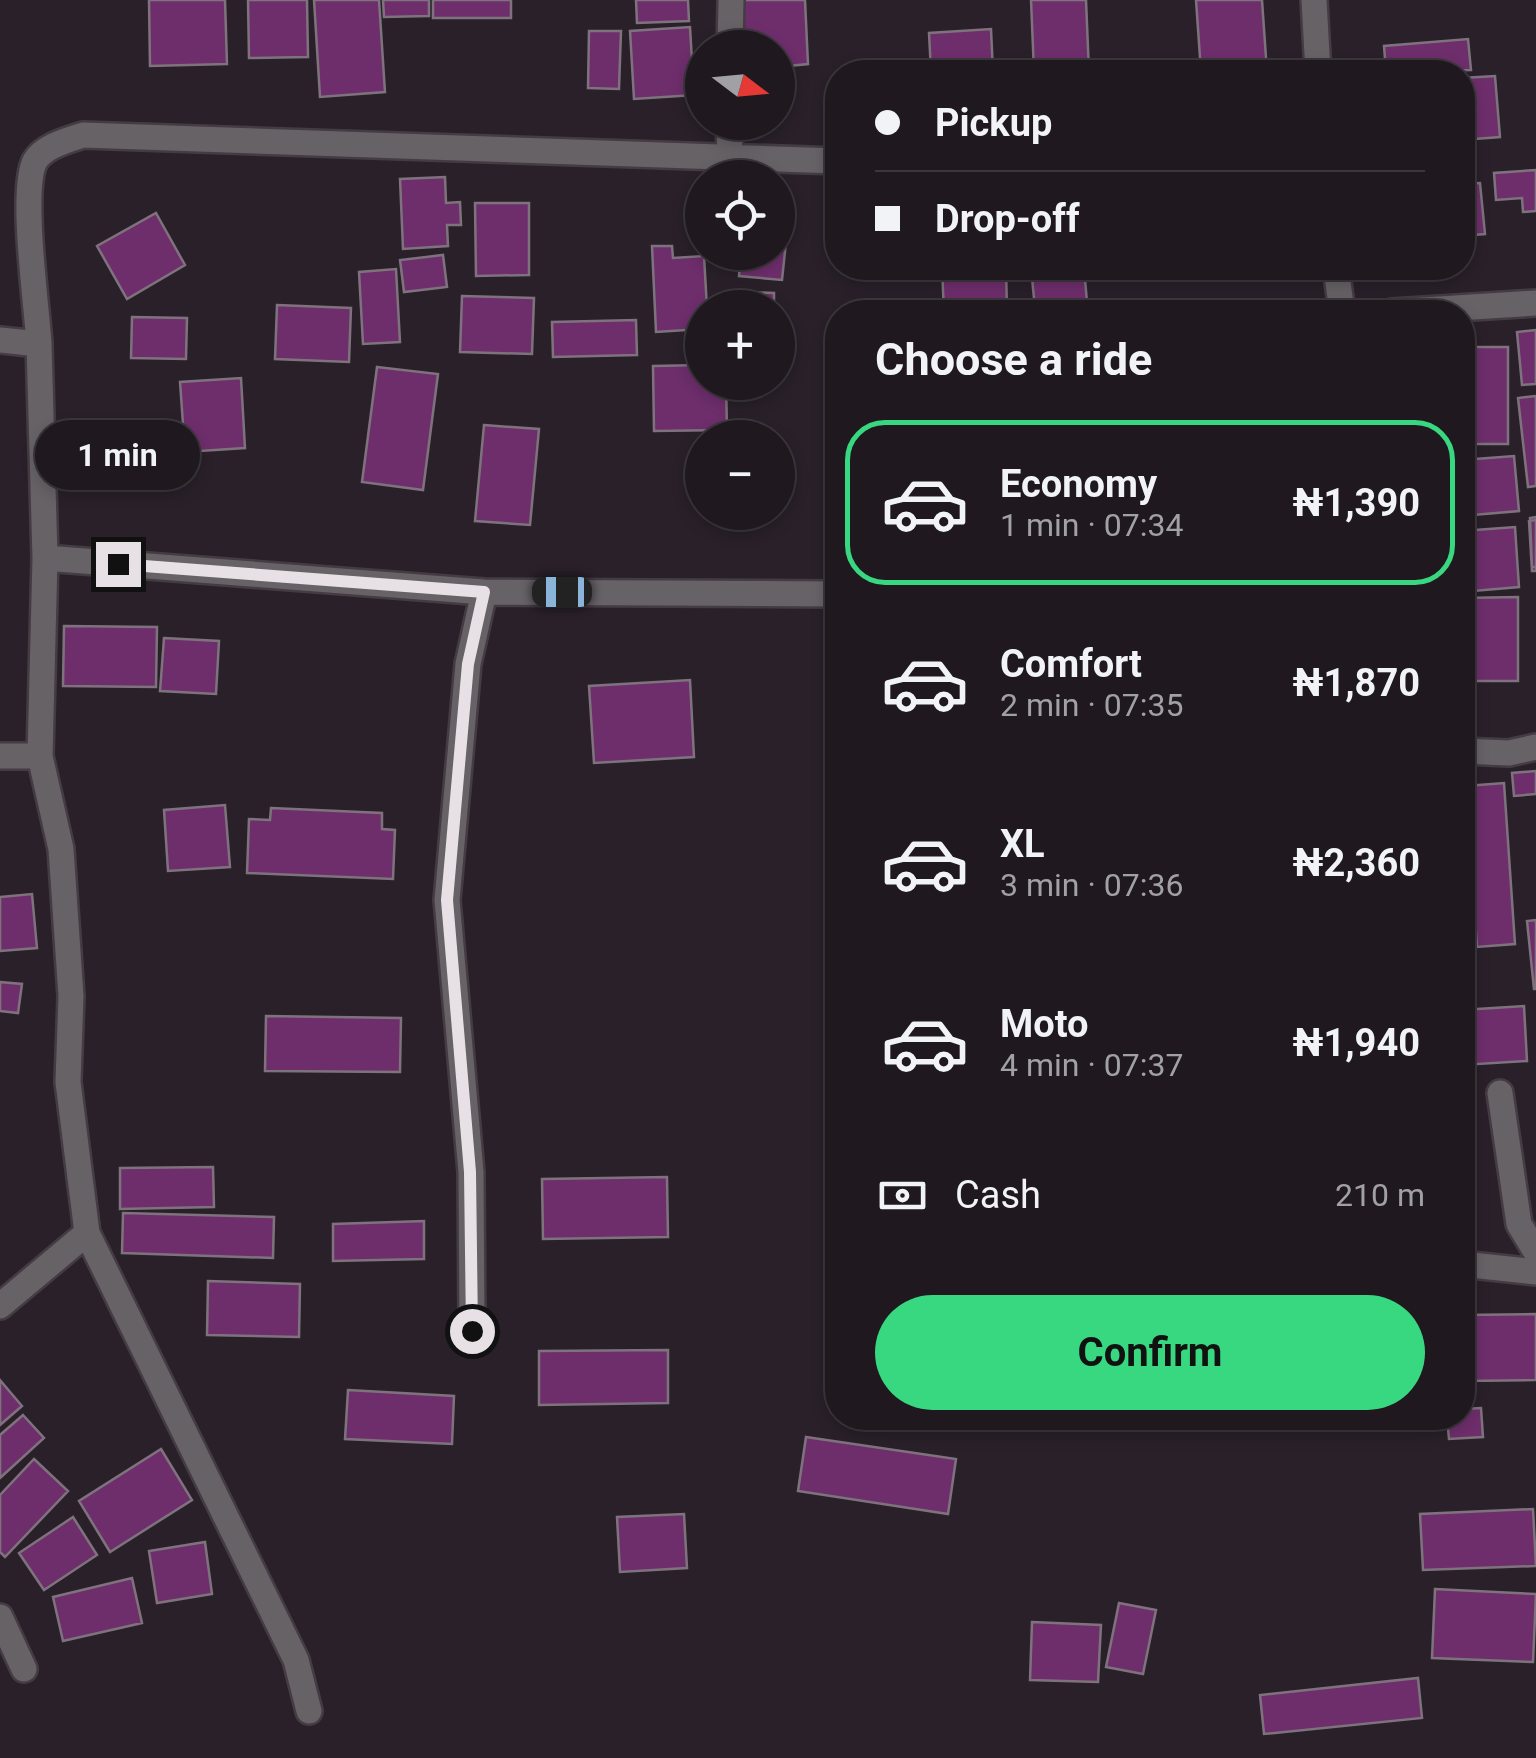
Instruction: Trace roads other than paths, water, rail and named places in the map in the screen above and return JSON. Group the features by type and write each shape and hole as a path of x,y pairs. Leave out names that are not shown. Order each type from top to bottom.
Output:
{"street":[{"path":"730,30 731,0"},
{"path":"1314,0 1317,60"},
{"path":"309,1711 296,1660 86,1234 68,1082 71,996 61,849 40,756 44,558 39,344 29,196 36,160 54,145 83,134 729,160 730,140"},
{"path":"795,161 825,161"},
{"path":"1475,307 1536,303"},
{"path":"0,340 39,344"},
{"path":"44,558 484,592 825,594"},
{"path":"472,1331 470,1172 447,900 468,664 484,592"},
{"path":"1475,752 1509,753 1536,747"},
{"path":"0,756 40,756"},
{"path":"1500,1093 1519,1224 1536,1252"},
{"path":"0,1306 86,1234"},
{"path":"1475,1265 1536,1272"},
{"path":"0,1617 24,1669"}]}
